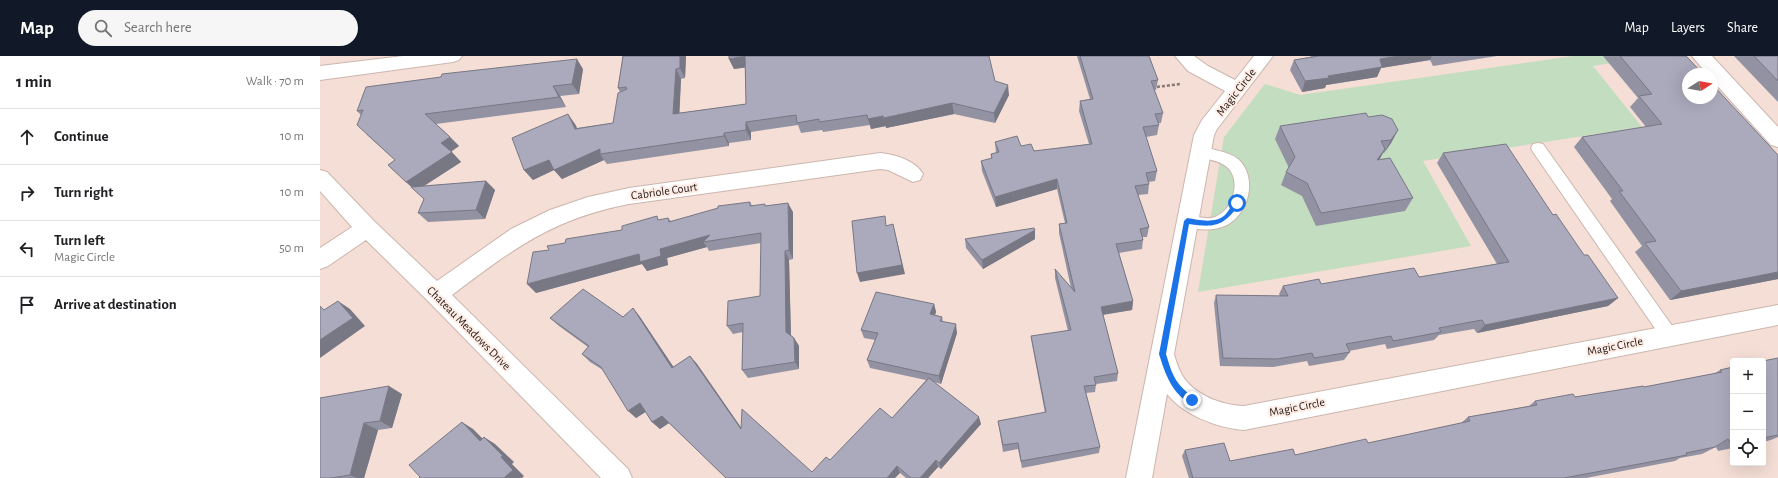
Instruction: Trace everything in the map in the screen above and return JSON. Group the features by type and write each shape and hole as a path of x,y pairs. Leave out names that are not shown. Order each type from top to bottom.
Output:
{"street":[{"path":"320,73 453,56"},
{"path":"1184,56 1190,64 1237,89"},
{"name":"Magic Circle","path":"1264,56 1206,130 1200,152 1162,354 1176,388 1183,394 1216,413 1234,418 1254,416 1778,315"},
{"path":"1701,56 1778,140"},
{"name":"Cabriole Court","path":"436,294 509,241 547,220 589,204 643,194 880,161 888,161 896,164 913,174"},
{"name":"Chateau Meadows Drive","path":"320,178 367,228 436,294 619,478"},
{"path":"320,260 367,228"},
{"path":"1139,478 1162,354"}],"lane":[{"path":"1538,148 1669,335"},
{"path":"1187,221 1205,223 1220,221 1233,210 1241,194 1241,177 1233,164 1217,156 1200,152"}],"path":[{"path":"1157,87 1184,82"}],"green space":[{"path":"1573,56 1658,56 1593,66 1642,127 1423,161 1471,246 1198,292 1224,137 1265,84 1300,95"}],"building":[{"path":"623,56 680,56 680,68 676,69 673,114 746,104 745,56 989,56 995,81 1008,85 994,113 952,103 884,118 883,116 868,119 867,115 819,122 819,119 797,123 796,115 746,122 746,130 724,133 724,136 600,154 600,149 554,170 549,160 524,170 512,138 568,114 575,129 613,123 618,93 627,89 626,87 618,88"},
{"path":"729,56 745,56 729,59"},
{"path":"1080,56 1149,56 1158,80 1151,81 1163,113 1155,114 1159,125 1143,127 1157,171 1146,173 1149,184 1135,186 1149,227 1140,229 1143,240 1116,244 1133,301 1101,307 1118,373 1094,377 1096,385 1084,386 1100,447 1021,461 1018,443 1003,445 998,421 1046,412 1031,336 1071,330 1055,269 1075,292 1059,224 1067,223 1057,179 995,197 981,161 992,158 991,154 999,152 995,142 1017,136 1021,146 1031,144 1034,151 1092,144 1080,101 1093,99"},
{"path":"1319,56 1399,56 1380,59 1382,67 1328,76 1329,78 1305,81 1294,60"},
{"path":"1620,56 1686,56 1697,68 1682,68 1682,104 1718,104 1718,90 1778,155 1778,272 1681,291 1645,243 1656,241 1619,191 1623,191 1582,137 1662,124 1639,96 1652,94"},
{"path":"1754,56 1778,56 1778,81"},
{"path":"577,59 572,84 553,86 559,97 425,114 450,137 441,143 452,152 406,182 388,165 395,160 357,125 363,110 357,111 366,87 441,77 442,74"},
{"path":"1366,113 1368,117 1382,115 1392,119 1398,130 1391,140 1381,141 1385,149 1377,160 1390,158 1413,198 1321,213 1307,183 1286,172 1295,157 1280,126"},
{"path":"1506,144 1553,215 1556,214 1584,255 1588,255 1618,298 1485,325 1482,320 1439,328 1441,332 1393,341 1391,336 1346,344 1350,352 1314,358 1312,353 1277,359 1223,358 1216,295 1288,296 1283,286 1319,279 1321,284 1414,268 1419,277 1509,262 1443,153"},
{"path":"486,181 476,210 418,213 424,199 411,187"},
{"path":"750,202 750,206 788,203 789,250 785,251 786,332 794,338 795,362 742,370 743,323 727,326 728,301 760,296 761,233 703,242 710,235 660,249 661,256 640,262 639,254 527,284 533,252 549,250 547,246 565,243 566,239 622,230 622,226 657,216 658,220 668,218 669,222 718,208 718,206"},
{"path":"885,216 886,226 893,224 902,265 857,273 852,221"},
{"path":"1034,228 1035,230 982,260 965,239"},
{"path":"583,289 623,317 633,308 672,368 690,356 741,429 742,409 812,472 826,457 830,460 880,408 892,418 929,378 979,417 939,463 936,460 920,478 911,478 897,466 887,478 726,478 662,416 652,422 640,403 628,411 601,367 582,354 589,346 550,318"},
{"path":"876,292 934,304 930,314 942,317 940,321 956,324 939,376 867,360 878,333 861,330"},
{"path":"338,301 353,318 320,340 320,306 324,310"},
{"path":"1778,358 1778,435 1766,437 1766,394 1766,360"},
{"path":"1730,368 1730,442 1728,439 1715,447 1686,453 1687,455 1564,478 1193,478 1185,450 1224,443 1230,461 1293,449 1295,455 1366,439 1368,443 1470,421 1468,417 1537,405 1535,401 1573,394 1575,397 1644,387 1722,372 1720,370"},
{"path":"389,386 380,421 364,423 350,475 320,478 320,398"},
{"path":"462,422 480,441 484,437 503,456 501,457 513,470 504,478 419,478 420,477 409,465"}],"route":[{"path":"1192,400 1176,388 1162,354 1187,221 1214,223 1220,221 1227,217 1237,203"}]}
